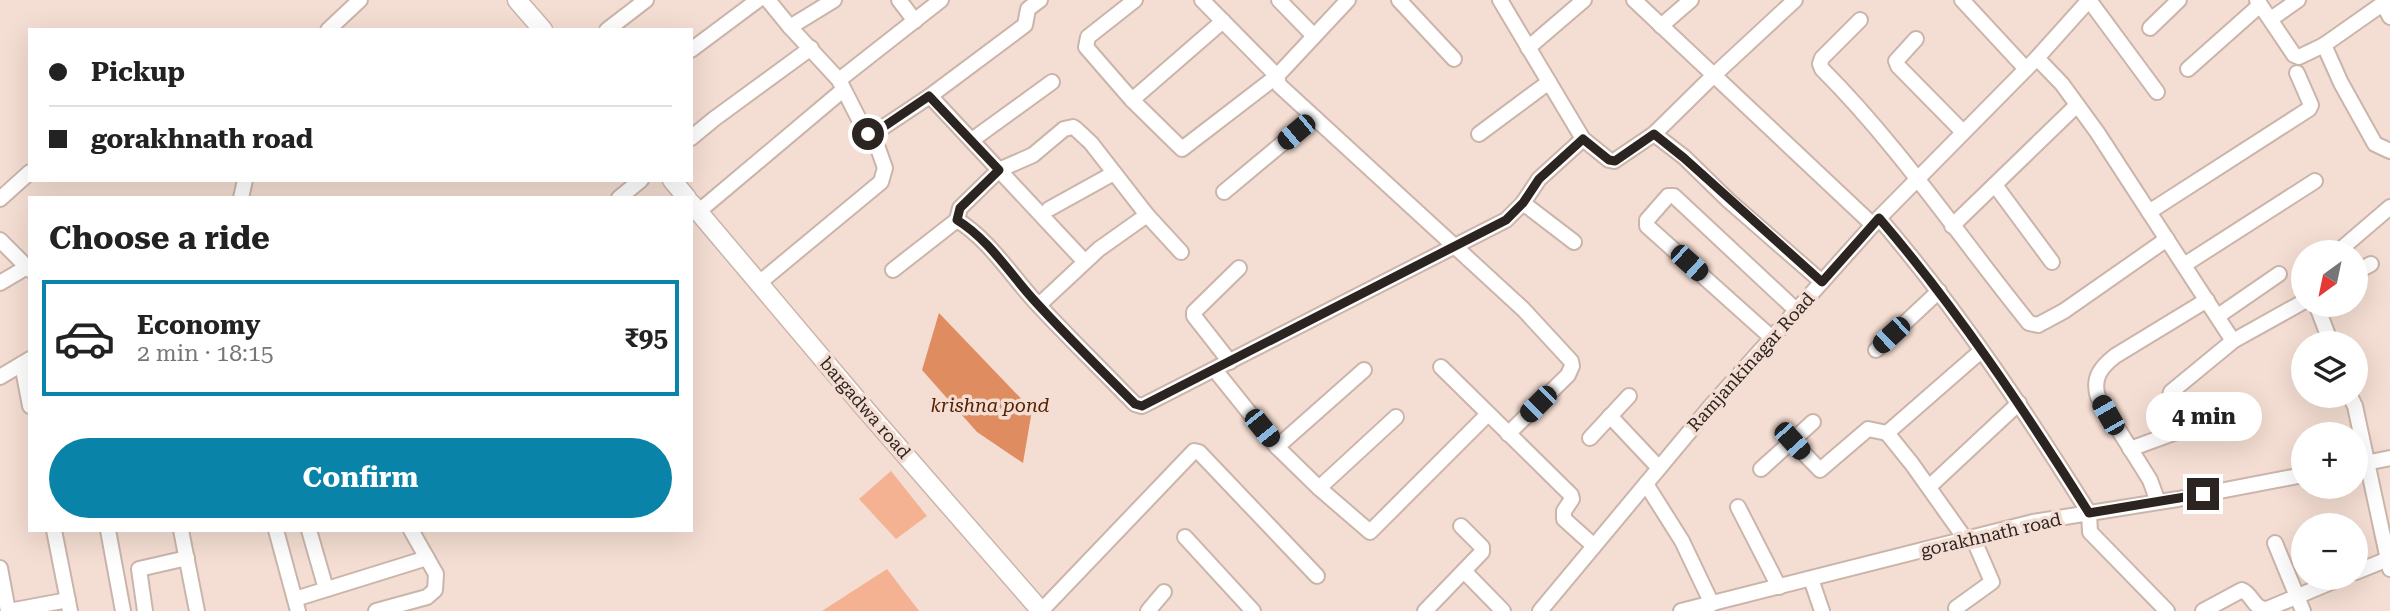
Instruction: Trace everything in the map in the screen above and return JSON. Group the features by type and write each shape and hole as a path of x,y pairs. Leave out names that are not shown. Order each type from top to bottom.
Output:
{"main road":[{"path":"517,0 541,28"},
{"name":"bargadwa road","path":"675,182 686,196"},
{"name":"bargadwa road","path":"693,205 1041,611"}],"street":[{"path":"330,28 360,0"},
{"path":"610,28 646,0"},
{"path":"693,49 758,0"},
{"path":"768,0 841,85 864,131 873,134"},
{"path":"790,27 834,0"},
{"path":"899,0 915,21"},
{"path":"693,203 841,85 941,0"},
{"path":"873,134 1025,25 1028,9 1040,0"},
{"path":"1135,0 1088,37 1086,47 1132,100 1182,149 1277,76 1348,0"},
{"path":"1202,0 1277,76 1279,85 1523,310 1571,361 1569,375 1508,434"},
{"path":"1279,0 1314,36"},
{"path":"1399,0 1454,60"},
{"path":"1500,0 1583,139 1609,160 1615,161 1654,134 1795,0"},
{"path":"1528,48 1584,0"},
{"path":"1634,0 1713,76 1876,222 1939,290 2019,403 2089,513 2090,532 2166,611"},
{"path":"1661,26 1690,0"},
{"path":"1962,0 2031,63 2062,84 2233,341"},
{"path":"2089,0 2157,92"},
{"name":"Ramjankinagar Road","path":"1540,611 1710,407 1796,310 1916,179 2089,0"},
{"path":"2150,28 2179,0"},
{"path":"2271,19 2298,0"},
{"path":"2188,69 2258,2 2297,57 2324,45 2387,7"},
{"path":"1860,20 1822,58 1822,69 1906,164 1952,226 2034,326 2064,311 2167,239"},
{"path":"1132,100 1223,21"},
{"path":"1916,39 1899,56 1896,61 1898,65 1964,132"},
{"path":"2324,45 2341,83 2375,144 2390,151"},
{"path":"693,136 811,48"},
{"path":"2149,212 2309,109 2311,105 2297,73"},
{"path":"972,140 1052,82"},
{"path":"1479,134 1549,82"},
{"path":"929,96 1085,262"},
{"path":"1952,226 2077,104"},
{"path":"1224,192 1314,117"},
{"path":"893,270 957,220 960,208 999,170 1032,155 1064,129 1073,127 1091,143 1147,215 1181,252"},
{"path":"759,284 876,188 885,168 873,134"},
{"path":"1654,134 1822,282"},
{"path":"957,220 986,244 1039,305 1135,404 1142,406 1506,220 1523,203 1539,179 1583,139"},
{"path":"1049,209 1114,173"},
{"path":"0,199 28,174"},
{"path":"2184,265 2315,181"},
{"path":"621,196 639,182"},
{"path":"1995,185 2052,262"},
{"path":"1772,338 1647,226 1647,220 1668,196 1674,196 1796,310"},
{"path":"1523,203 1574,242"},
{"path":"2351,240 2390,207"},
{"path":"1039,305 1099,248 1147,215"},
{"path":"0,240 28,268 0,283"},
{"path":"1230,362 1194,316 1194,312 1239,268"},
{"path":"2218,316 2278,274"},
{"path":"1876,350 1939,290"},
{"path":"2158,502 2150,480 2098,397 2095,387 2099,372 2115,356 2207,300"},
{"path":"2187,428 2169,399 2171,392 2233,341 2291,309"},
{"path":"1887,433 1981,351"},
{"path":"0,377 26,362 28,384"},
{"path":"1441,367 1571,495 1572,499 1564,511 1564,519 1594,546"},
{"path":"1215,370 1277,447 1370,532 1488,414"},
{"path":"1277,447 1364,370"},
{"path":"1590,438 1629,396"},
{"path":"1929,487 2019,403"},
{"path":"1610,416 1659,468"},
{"path":"1320,488 1396,417"},
{"path":"2130,449 2211,419"},
{"path":"1761,469 1813,422"},
{"path":"1792,441 1821,470 1864,431 1872,429 1887,433 1970,539 1992,582 1956,608"},
{"path":"1041,611 1195,450 1230,482 1317,576"},
{"path":"2368,462 2390,458"},
{"name":"gorakhnath road","path":"1681,611 2033,522 2291,477"},
{"path":"1646,484 1682,541 1712,604"},
{"path":"2368,485 2389,564 2368,569"},
{"path":"1738,508 1779,587"},
{"path":"1425,611 1482,549 1461,526"},
{"path":"0,568 9,611 69,606 54,532"},
{"path":"108,532 123,611"},
{"path":"181,532 192,610"},
{"path":"277,532 296,605 326,589 427,558"},
{"path":"310,532 326,589"},
{"path":"376,611 432,594 436,585 436,574 412,532"},
{"path":"1185,537 1253,611"},
{"path":"2275,543 2303,611"},
{"path":"145,611 139,569 187,558"},
{"path":"1464,571 1503,611"},
{"path":"1811,579 1822,611"},
{"path":"2203,611 2242,590 2261,609 2267,609 2312,590"},
{"path":"1148,611 1164,592"}],"shaded area":[{"path":"891,471 927,516 896,539 859,499"},
{"path":"887,569 919,611 822,611"}],"water":[{"name":"krishna pond","path":"939,313 1032,410 1023,463 977,432 922,370"}],"route":[{"path":"868,134 873,134 929,96 999,170 960,208 957,220 986,244 1034,300 1135,404 1142,406 1506,220 1516,212 1539,179 1583,139 1609,160 1615,161 1654,134 1822,282 1879,218 1926,273 2019,403 2089,513 2203,494"}]}
